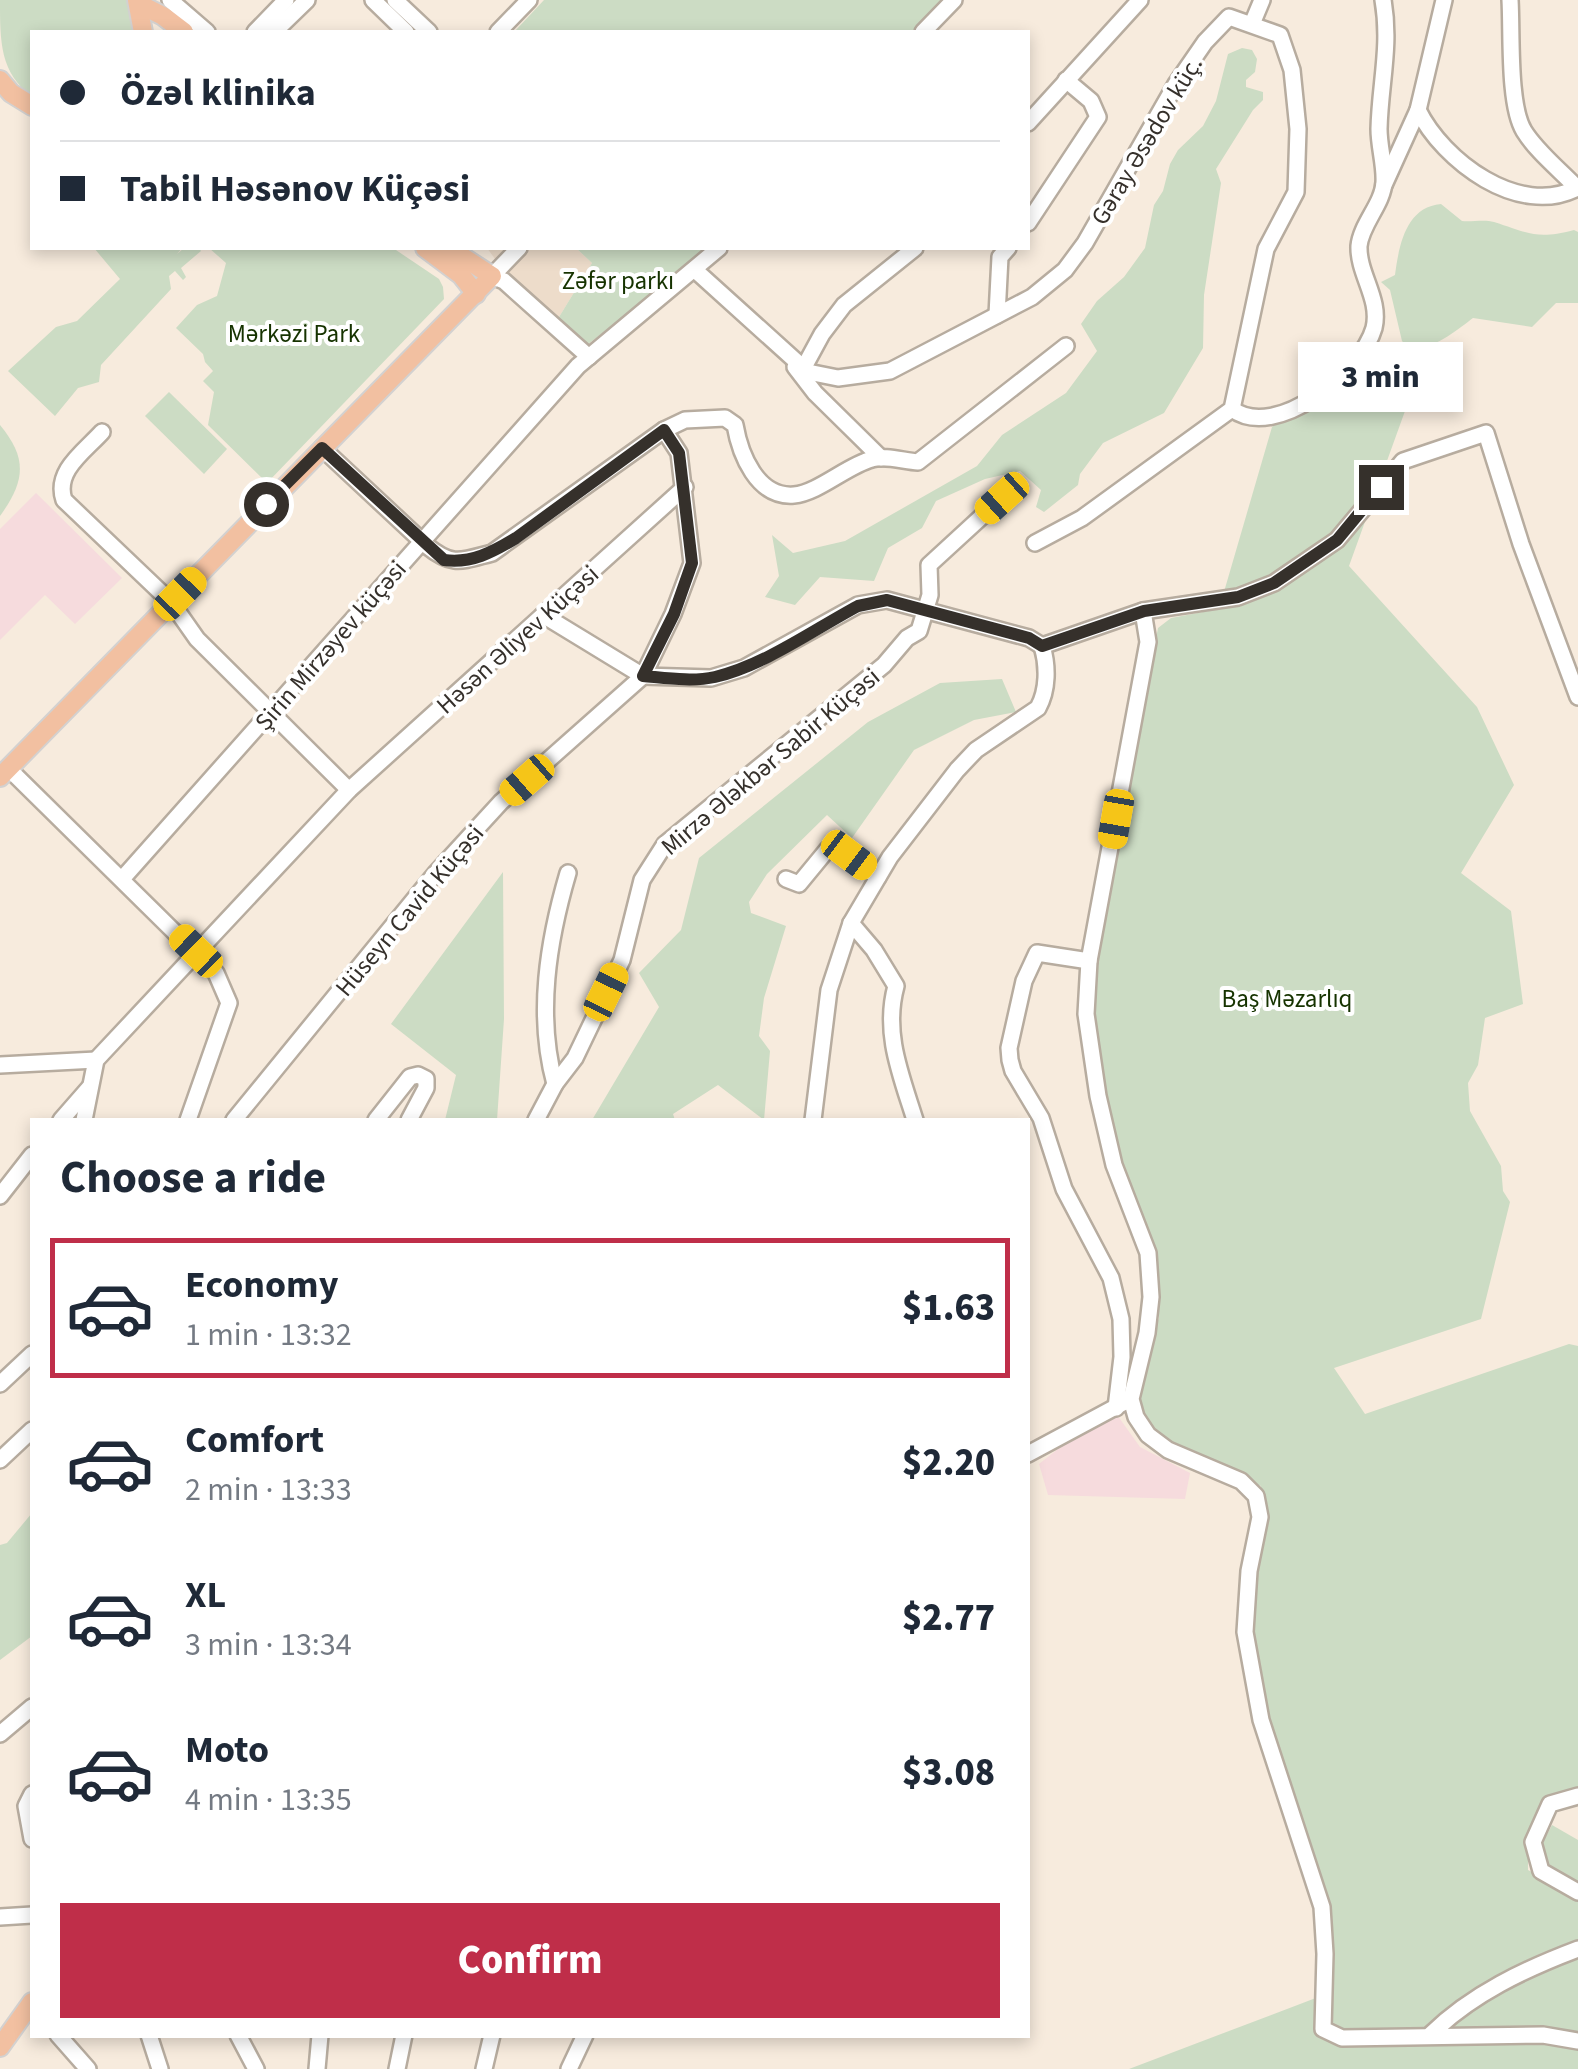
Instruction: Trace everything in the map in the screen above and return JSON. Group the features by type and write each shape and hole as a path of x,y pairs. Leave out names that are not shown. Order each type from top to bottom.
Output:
{"main road":[{"path":"138,2 143,30"},
{"path":"138,2 181,30"},
{"path":"0,80 11,93 30,105"},
{"path":"428,250 461,275 476,294"},
{"path":"4,773 492,276 453,250"},
{"path":"0,2047 30,2009"}],"street":[{"path":"170,0 205,30"},
{"path":"256,30 286,0"},
{"path":"276,30 307,0"},
{"path":"373,0 404,30"},
{"path":"396,0 427,30"},
{"path":"500,30 528,0"},
{"path":"925,30 954,0"},
{"path":"1030,120 1140,0"},
{"path":"1035,542 1082,518 1232,409 1266,249 1296,192 1298,129 1284,40 1270,29 1252,24 1262,0"},
{"path":"1384,0 1387,70 1379,133 1384,185"},
{"path":"1232,409 1254,420 1290,410 1317,395 1365,352 1376,313 1359,246 1418,110 1444,0"},
{"path":"1418,110 1436,141 1485,180 1550,198 1573,191 1524,130 1519,118 1510,0"},
{"name":"Gəray Əsədov küç.","path":"803,369 838,378 890,372 1032,297 1065,270 1085,243 1176,84 1205,42 1229,17 1252,24"},
{"path":"1030,220 1098,117 1091,101 1066,80"},
{"path":"518,250 492,276 504,281 584,362"},
{"name":"Şirin Mirzəyev küçəsi","path":"122,879 584,362 717,250"},
{"path":"695,270 803,369 844,305 913,250"},
{"path":"997,315 1000,258 1006,250"},
{"path":"322,448 421,541 444,560 458,562 492,553 664,430 685,420 725,418 734,425 739,451 762,484 776,492 796,495 874,458 918,462 1066,346"},
{"path":"788,355 807,384 880,458"},
{"path":"643,676 674,614 692,563 679,453 664,430"},
{"path":"102,432 67,470 60,490 64,500 171,602 197,639 349,790"},
{"path":"1042,646 1144,611 1238,597 1274,583 1337,540 1403,461 1486,432 1521,544 1578,697"},
{"name":"Həsən Əliyev Küçəsi","path":"84,1118 96,1060 349,790 685,486"},
{"path":"923,611 930,594 929,565 1002,498"},
{"path":"543,615 643,676 712,678 744,668 858,606 877,600 1029,638 1042,646 1046,681 1038,708 966,760 890,857 851,923 829,990 813,1118"},
{"name":"Mirzə Ələkbər Sabir Küçəsi","path":"537,1118 555,1084 575,1058 622,960 642,880 665,844 884,665 923,626 923,611"},
{"path":"1144,611 1148,642 1090,961 1086,1014 1098,1096 1114,1164 1148,1253 1152,1297 1131,1399 1136,1417 1148,1435 1168,1450 1241,1481 1256,1496 1260,1517 1245,1632 1261,1720 1322,1907 1323,2029 1342,2038 1543,2035 1578,2041"},
{"name":"Hüseyn Cavid Küçəsi","path":"236,1118 433,877 501,802 643,676"},
{"path":"4,773 122,879 216,973 228,1002 189,1118"},
{"path":"786,879 799,884 834,846 878,877"},
{"path":"555,1084 544,1027 555,918 568,873"},
{"path":"851,923 896,986 890,1008 893,1052 914,1118"},
{"path":"1090,961 1037,952 1024,981 1009,1048 1013,1071 1041,1118 1064,1189 1111,1278 1121,1319 1122,1357 1116,1408"},
{"path":"0,1064 96,1060"},
{"path":"378,1118 410,1077 418,1075 426,1079 426,1088 410,1118"},
{"name":"Həsən Əliyev Küçəsi","path":"62,1118 89,1088"},
{"path":"0,1196 30,1158"},
{"path":"0,1384 30,1356"},
{"path":"1030,1453 1131,1399"},
{"path":"0,1460 30,1432"},
{"path":"0,1734 30,1709"},
{"path":"1578,1796 1550,1804 1533,1842 1542,1872 1578,1892"},
{"path":"30,1798 26,1806 30,1828"},
{"path":"0,1917 30,1913"},
{"path":"1431,2034 1458,2008 1542,1963 1578,1949"},
{"path":"61,2038 88,2069"},
{"path":"150,2038 160,2069"},
{"path":"240,2038 256,2069"},
{"path":"317,2069 320,2038"},
{"path":"397,2069 403,2038"},
{"path":"484,2069 491,2038"},
{"path":"569,2069 584,2038"}],"shaded area":[{"path":"488,250 578,250 592,263 556,322 509,278"},
{"path":"36,493 122,578 75,624 45,595 0,640 0,529"},
{"path":"1115,1412 1140,1447 1190,1473 1185,1499 1048,1495 1039,1464 1086,1427"}],"green space":[{"path":"0,0 129,0 136,30 30,30 30,94 8,67 2,43"},
{"path":"544,0 944,0 916,30 516,30"},
{"path":"1242,48 1252,50 1257,59 1246,87 1263,92 1263,100 1216,169 1221,183 1204,295 1203,348 1164,413 1103,443 1080,474 1078,485 1044,512 1036,507 1041,490 1020,471 985,479 936,501 922,528 888,548 874,581 820,577 795,605 765,597 779,576 772,535 793,553 845,541 977,466 1002,435 1066,393 1097,351 1081,324 1145,248 1154,205 1163,191 1170,164 1178,150 1203,126 1216,101 1228,54"},
{"path":"1441,204 1462,221 1490,221 1541,235 1578,232 1578,303 1556,303 1532,327 1473,318 1438,342 1409,347 1402,341 1390,290 1381,282 1395,275 1402,240 1412,220 1429,207"},
{"name":"Mərkəzi Park","path":"96,250 180,250 177,254 182,250 201,251 181,268 186,277 183,280 175,271 169,276 171,289 101,365 99,382 78,388 55,416 8,371 56,327 77,321 120,279"},
{"name":"Mərkəzi Park","path":"211,250 396,250 439,279 443,287 444,299 267,483 208,425 214,392 203,381 213,371 203,354 176,328 197,305 217,296 226,263"},
{"name":"Zəfər parkı","path":"578,250 709,250 583,348 556,322 592,263"},
{"name":"Baş Məzarlıq","path":"1381,347 1422,364 1349,566 1477,707 1514,785 1461,873 1511,911 1523,1004 1485,1018 1478,1065 1468,1083 1470,1111 1501,1166 1503,1191 1510,1202 1481,1319 1334,1368 1365,1414 1569,1344 1578,1346 1578,1791 1539,1809 1531,1827 1528,1870 1578,1897 1578,2069 1129,2069 1321,1996 1328,1938 1286,1819 1244,1611 1261,1486 1200,1465 1158,1445 1135,1406 1146,1352 1159,1318 1152,1259 1117,1163 1088,1024 1091,969 1158,628 1171,618 1219,609 1272,427"},
{"path":"169,392 227,449 204,474 145,416"},
{"path":"0,425 15,449 20,470 14,492 0,516"},
{"path":"1002,679 1016,712 974,720 914,750 852,838 827,815 767,874 749,902 751,913 786,926 764,998 759,1036 770,1051 764,1118 718,1085 673,1114 674,1118 593,1118 659,1007 639,973 681,930 699,858 868,722 940,683"},
{"path":"503,872 504,1019 497,1118 445,1118 456,1075 391,1024"},
{"path":"30,1515 30,1638 0,1660 0,1545 7,1543"},
{"path":"1552,1825 1578,1840 1578,1886 1549,1873 1537,1853"}],"route":[{"path":"266,504 322,448 416,537 444,560 458,562 492,553 516,538 664,430 679,453 692,563 674,614 643,676 672,679 712,678 744,668 858,606 877,600 1029,638 1042,646 1162,606 1238,597 1274,583 1337,540 1381,487"}]}
